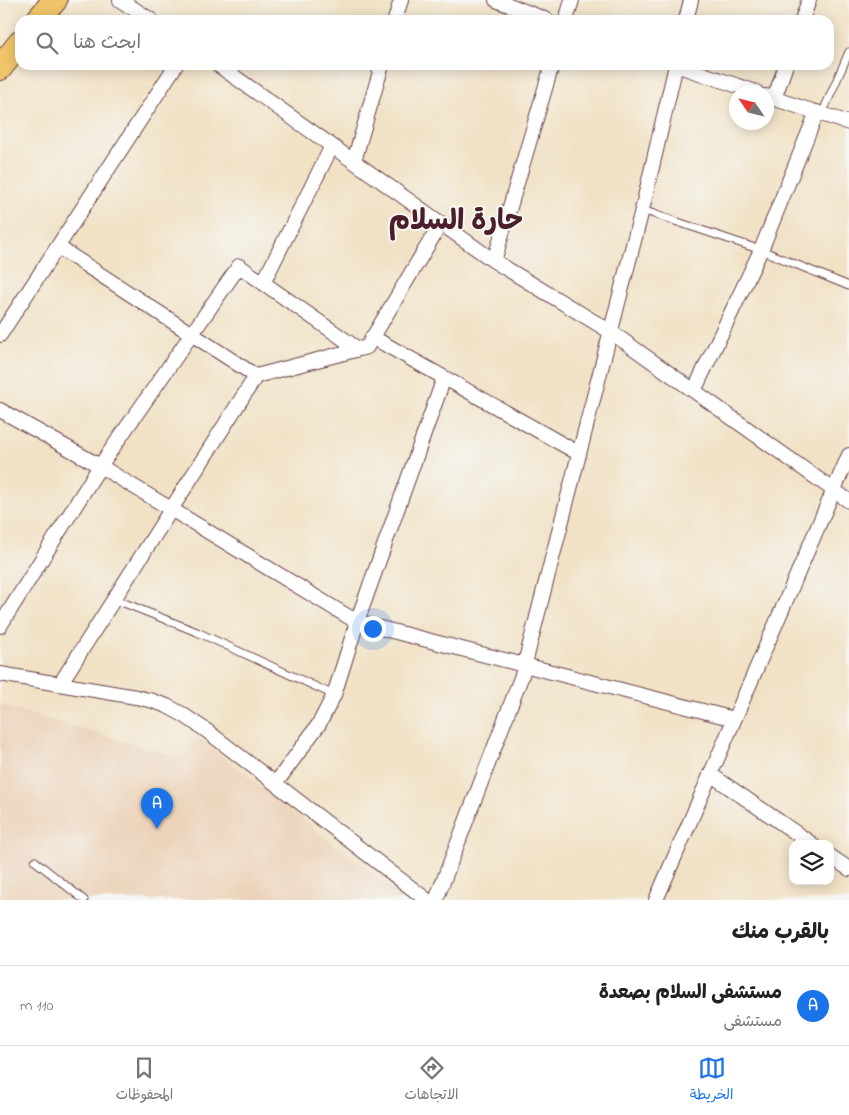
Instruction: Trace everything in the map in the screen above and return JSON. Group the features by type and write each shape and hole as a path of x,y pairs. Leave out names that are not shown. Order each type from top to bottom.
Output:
{"highway":[{"path":"42,15 54,0"},
{"path":"0,68 15,49"}],"street":[{"path":"120,0 143,15"},
{"path":"396,15 401,0"},
{"path":"496,0 535,15"},
{"path":"568,15 572,0"},
{"path":"687,15 691,0"},
{"path":"804,15 809,0"},
{"path":"0,335 173,70"},
{"path":"225,70 494,261 611,332 849,501"},
{"path":"354,161 381,70"},
{"path":"494,261 551,70"},
{"path":"436,900 522,675 642,210 675,70"},
{"path":"691,70 735,85"},
{"path":"774,89 784,70"},
{"path":"774,98 849,123"},
{"path":"694,391 761,250 820,113"},
{"path":"263,283 332,146"},
{"path":"60,684 256,376 366,347 441,223"},
{"path":"58,247 256,376"},
{"path":"0,626 100,466 238,266 358,349"},
{"path":"372,337 578,453"},
{"path":"276,782 319,724 334,695 357,622 444,378"},
{"path":"0,410 100,466 357,622 734,719"},
{"path":"656,900 849,455"},
{"path":"0,674 136,697 167,706 207,731 276,782 427,900"},
{"path":"710,774 806,840"},
{"path":"834,859 849,869"}],"lane":[{"path":"820,113 849,52"},
{"path":"642,210 761,250 849,286"},
{"path":"114,600 198,632 334,695"},
{"path":"36,861 84,900"}],"shaded area":[{"path":"0,705 182,758 193,740 201,739 405,900 0,900"}],"place":[{"name":"مستشفى السلام بصعدة","path":"157,829"}],"district":[{"name":"حارة السلام","path":"456,219"}]}
